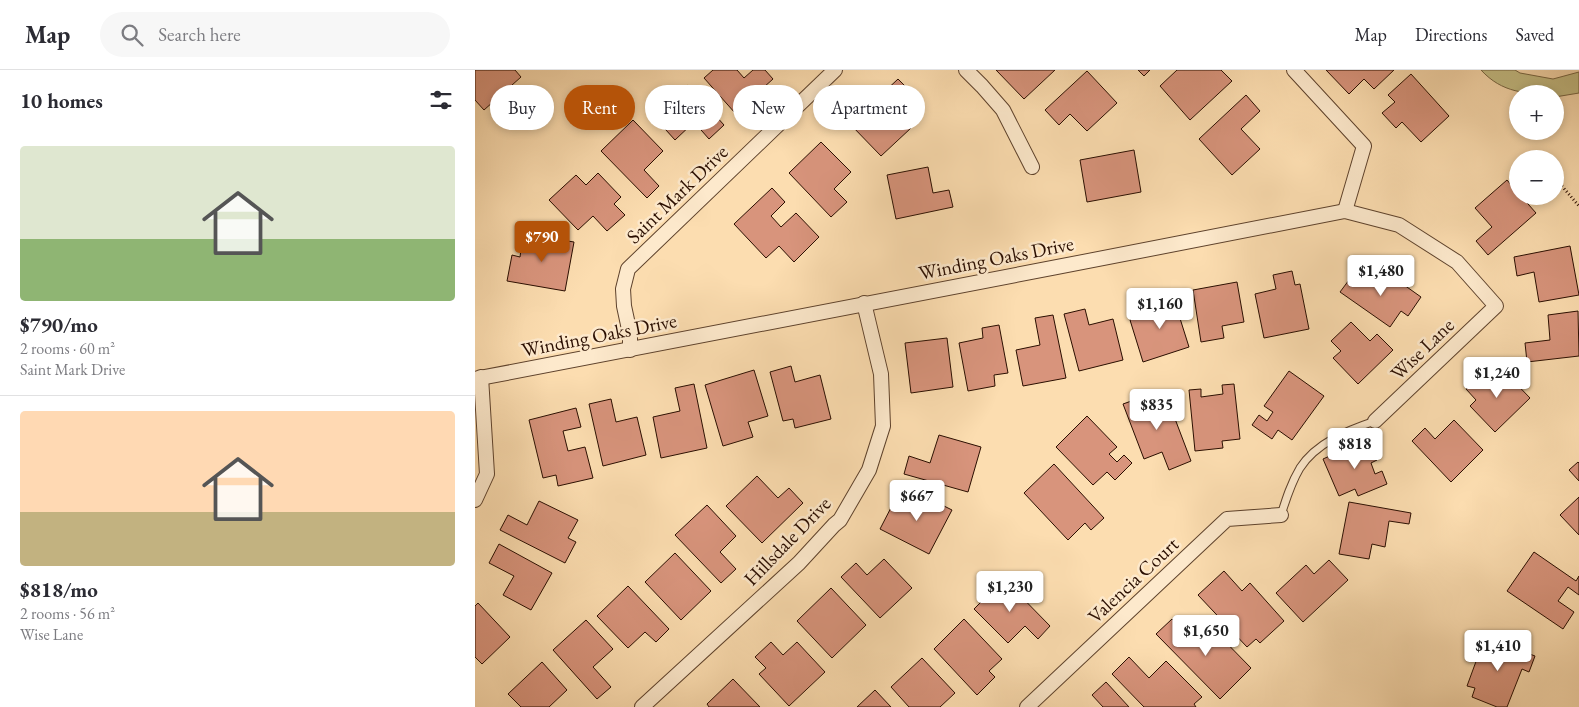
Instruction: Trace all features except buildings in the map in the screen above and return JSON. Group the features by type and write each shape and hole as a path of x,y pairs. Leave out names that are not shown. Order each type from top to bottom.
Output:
{"street":[{"name":"Saint Mark Drive","path":"631,350 623,289 628,269 835,70"},
{"path":"966,70 1003,110 1032,167"},
{"path":"1294,70 1364,146 1345,211"},
{"name":"Winding Oaks Drive","path":"478,378 1345,211 1399,225 1457,262 1496,306"},
{"name":"Hillsdale Drive","path":"643,707 799,563 834,524 840,520 869,470 883,426 881,374 864,304"},
{"name":"Wise Lane","path":"1375,421 1496,306"},
{"path":"475,500 487,474 478,378"},
{"name":"Valencia Court","path":"1027,707 1227,519 1281,515"}],"lane":[{"path":"1281,515 1289,490 1301,467 1320,447 1340,435 1375,421"}],"path":[{"path":"1564,188 1579,206"}],"shaded area":[{"path":"1481,70 1515,70 1520,73 1553,79 1579,72 1579,93 1564,96 1564,85 1509,85 1509,89 1489,78"}]}
